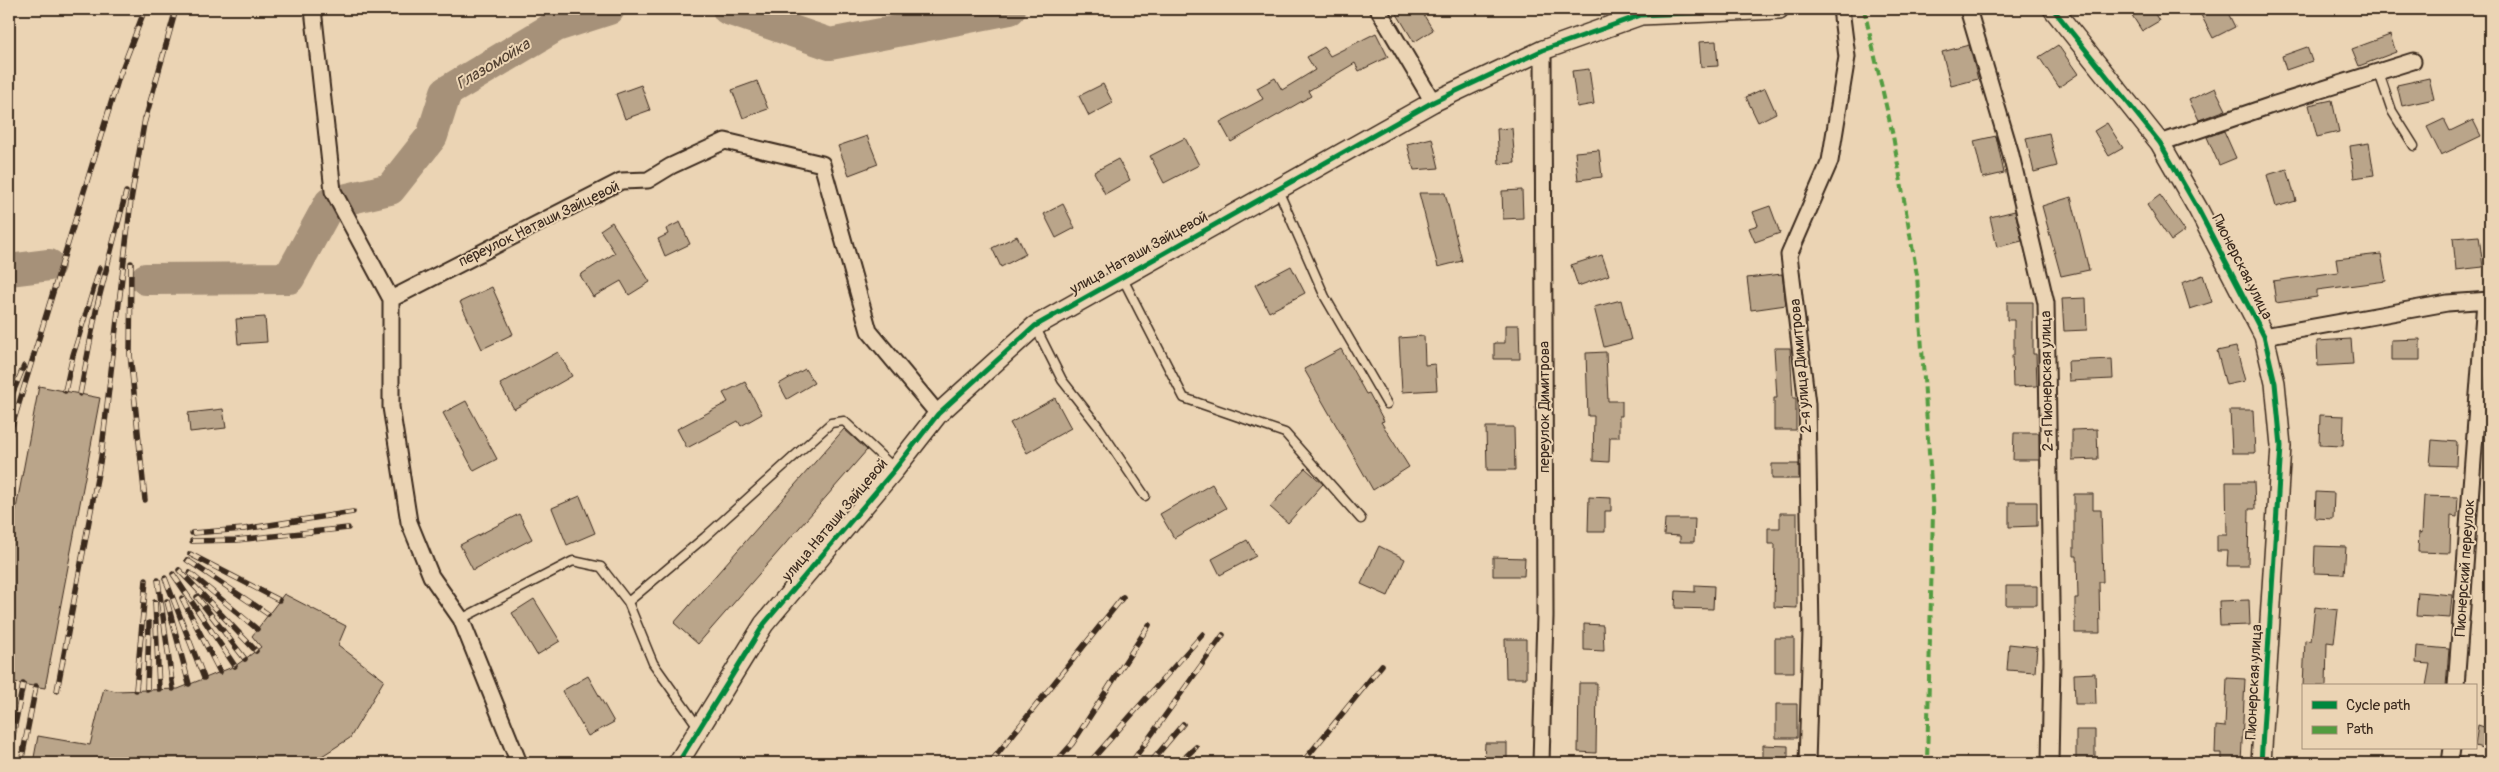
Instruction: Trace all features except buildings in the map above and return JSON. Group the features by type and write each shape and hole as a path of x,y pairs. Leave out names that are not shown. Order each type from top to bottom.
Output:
{"street":[{"path":"313,9 333,191 391,299 391,407 408,522 431,576 461,618 519,763"},
{"path":"1378,9 1433,102"},
{"name":"улица Наташи Зайцевой","path":"678,763 764,624 895,469 938,414 1035,326 1433,102 1543,50 1641,12 1779,9"},
{"name":"2-я улица Димитрова","path":"1807,763 1811,631 1808,404 1789,255 1830,161 1847,57 1841,9"},
{"name":"2-я Пионерская улица","path":"1968,9 2010,151 2046,303 2052,660 2050,763"},
{"name":"Пионерская улица","path":"2053,9 2160,143 2198,209 2264,336 2275,383 2281,446 2262,763"},
{"name":"переулок Димитрова","path":"1541,763 1545,616 1543,50"},
{"path":"2160,143 2269,106 2413,61"},
{"name":"переулок Наташи Зайцевой","path":"391,299 620,181 648,180 671,166 725,142 822,164 869,331 938,414"},
{"name":"Пионерская улица","path":"2264,336 2447,303 2488,300"},
{"name":"Пионерский переулок","path":"2456,684 2488,300"}],"lane":[{"path":"2379,73 2392,111 2414,146"},
{"path":"1278,190 1325,297 1387,404"},
{"path":"1122,277 1184,398 1285,433 1361,519"},
{"path":"1035,326 1062,380 1098,426 1145,496"},
{"path":"628,602 705,537 831,423 844,421 895,469"},
{"path":"461,618 573,561 600,567 628,602 653,663 699,729"}],"waterway":[{"name":"Глазомойка","path":"146,279 289,278 330,203 390,189 432,136 446,92 556,26 609,9"},
{"name":"Глазомойка","path":"728,9 830,44 1010,9"},
{"name":"Глазомойка","path":"9,270 49,265"}],"railway":[{"path":"9,436 119,77 145,9"},
{"path":"144,124 176,9"},
{"path":"57,691 101,457 131,200 145,118"},
{"path":"80,394 97,306 126,192"},
{"path":"131,263 130,354 145,500"},
{"path":"65,391 73,355 100,268"},
{"path":"9,402 24,366"},
{"path":"192,533 244,529 353,512"},
{"path":"192,541 237,540 348,528"},
{"path":"190,554 279,600"},
{"path":"187,560 268,614"},
{"path":"179,570 256,651"},
{"path":"190,573 257,629"},
{"path":"173,574 235,666"},
{"path":"165,578 204,678"},
{"path":"136,690 146,580"},
{"path":"158,580 173,689"},
{"path":"197,597 245,659"},
{"path":"990,763 1123,597"},
{"path":"182,598 220,672"},
{"path":"167,601 189,684"},
{"path":"155,602 159,689"},
{"path":"147,689 149,623"},
{"path":"1055,763 1072,744 1149,625"},
{"path":"1089,763 1203,634"},
{"path":"1131,763 1223,635"},
{"path":"1302,763 1382,665"},
{"path":"9,756 23,684"},
{"path":"21,763 36,686"},
{"path":"1150,763 1183,724"},
{"path":"1179,763 1196,747"}],"marked path":[{"path":"1864,9 1893,136 1917,275 1933,512 1927,763"}],"cycle path":[{"path":"678,763 764,624 895,469 938,414 1035,326 1433,102 1543,50 1641,15 1779,9"},
{"path":"2053,9 2160,143 2198,209 2264,336 2275,383 2281,446 2261,763"}]}
